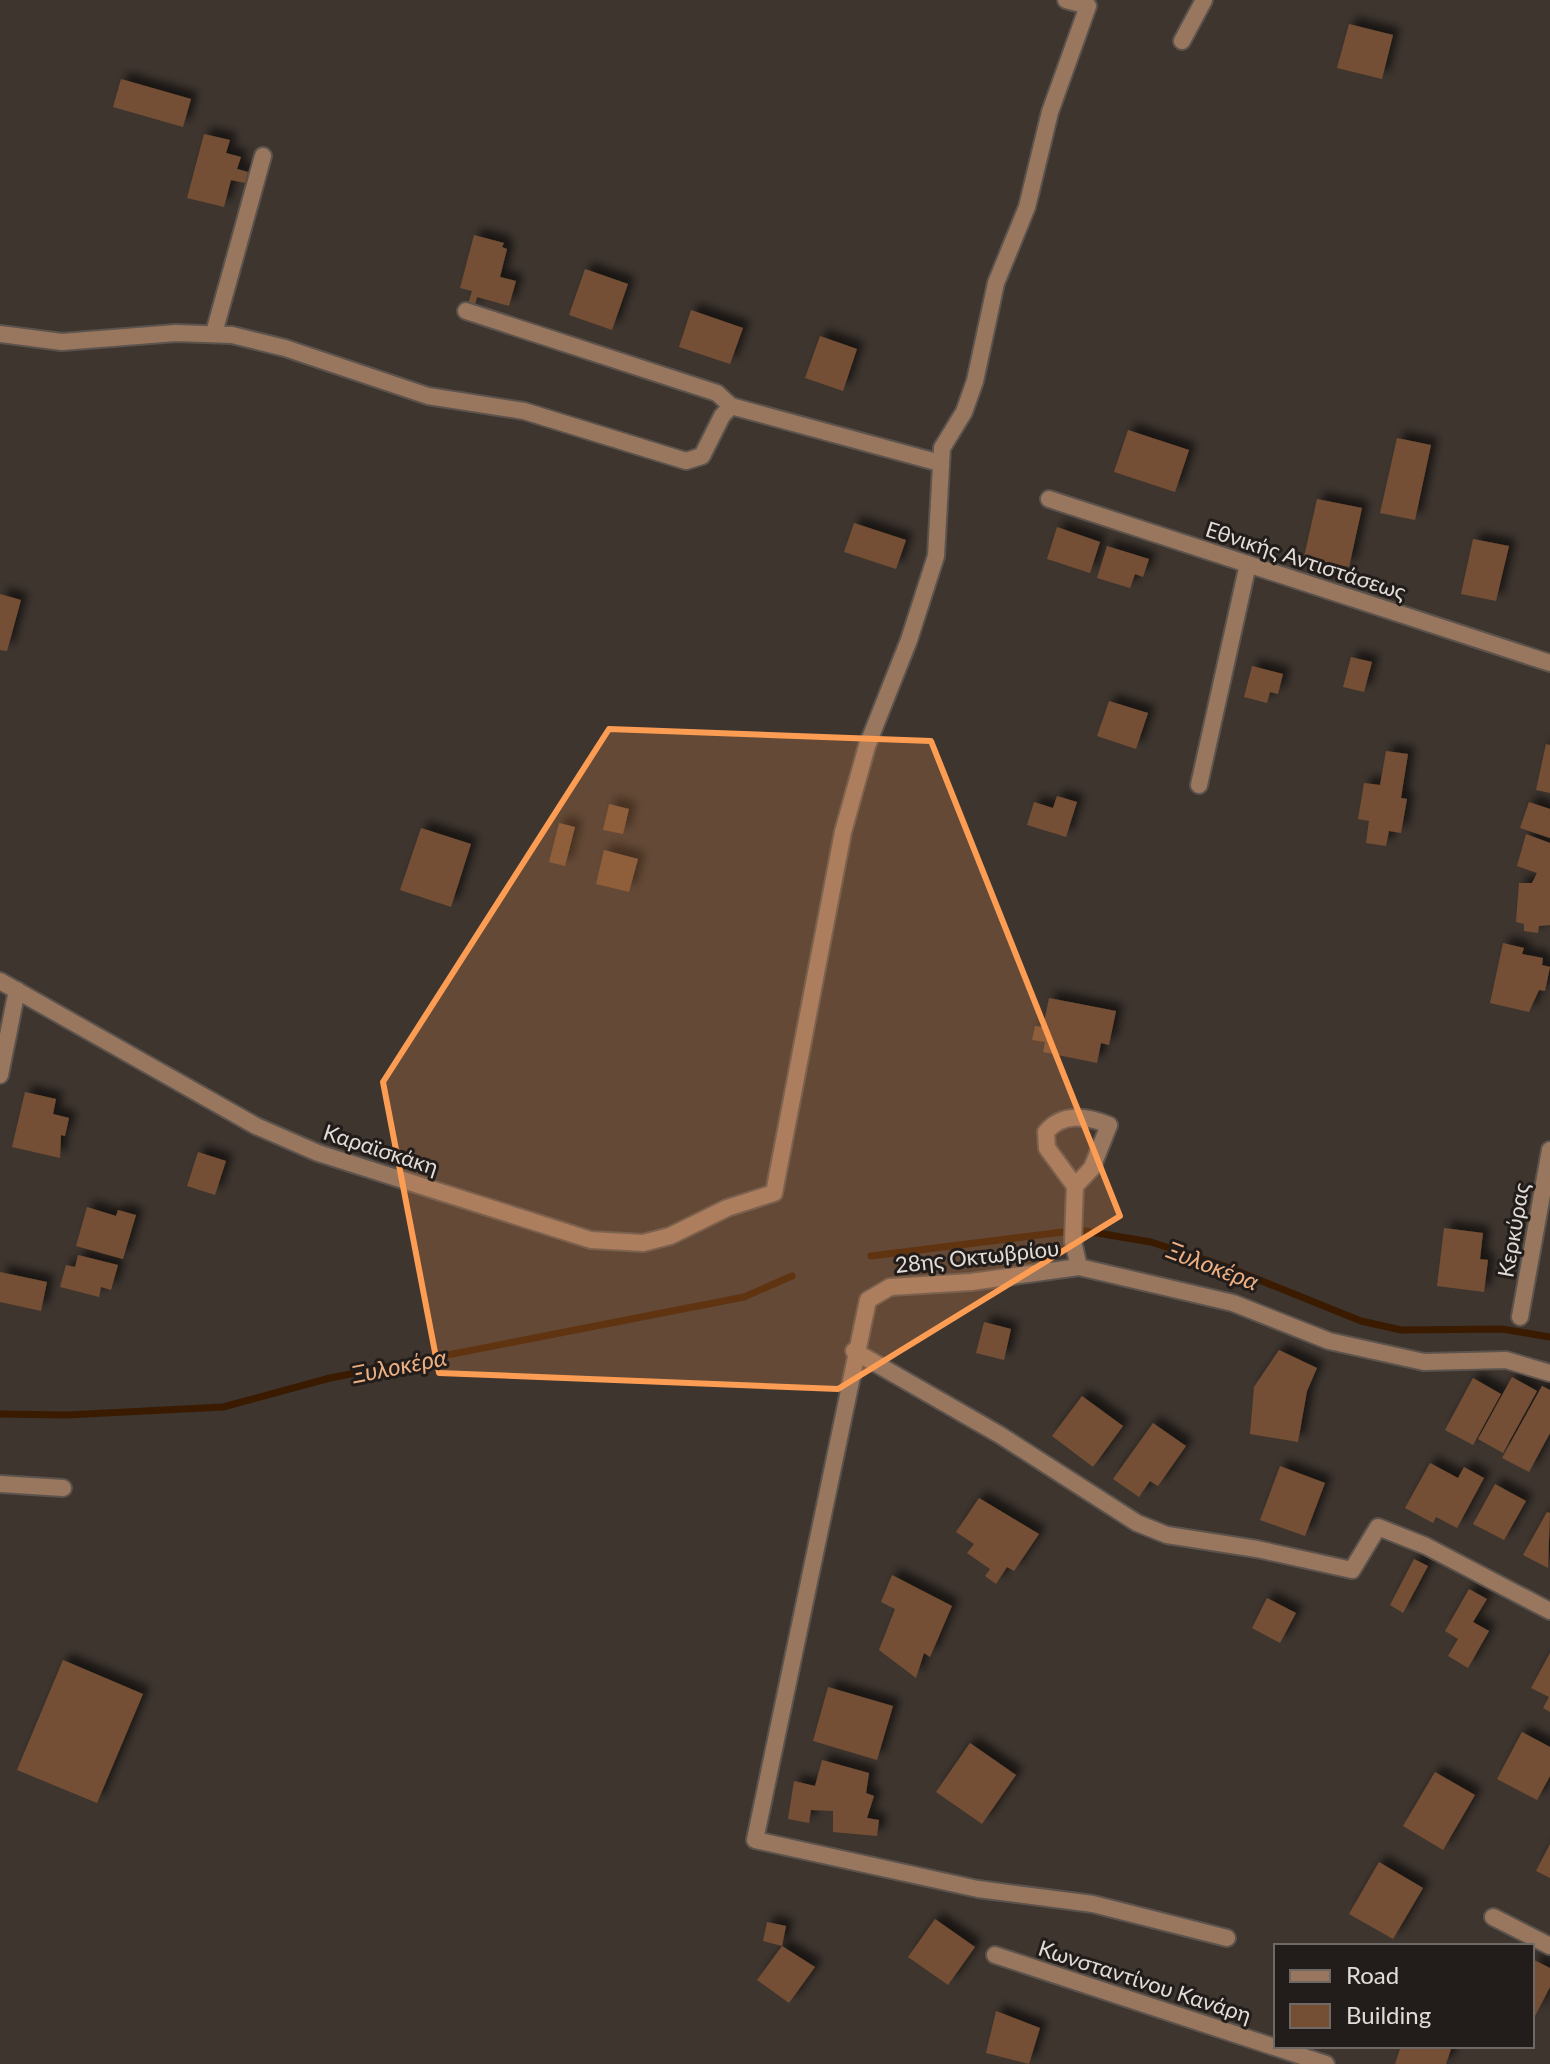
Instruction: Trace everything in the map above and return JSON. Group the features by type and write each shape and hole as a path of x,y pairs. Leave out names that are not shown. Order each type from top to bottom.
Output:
{"street":[{"path":"466,311 717,393 731,406 940,463 942,448 964,412 975,381 996,283 1027,207 1050,112 1088,6 1066,0"},
{"path":"1182,41 1204,0"},
{"path":"214,333 263,156"},
{"path":"0,334 62,342 214,333 285,348 428,396 524,411 686,461 702,456 722,416 731,406"},
{"name":"Καραϊσκάκη","path":"0,981 256,1126 318,1153 591,1240 643,1243 670,1236 727,1208 774,1193 843,832 867,746 914,626 936,556 941,519 940,463"},
{"name":"Εθνικής Αντιστάσεως","path":"1049,499 1550,663"},
{"path":"1199,785 1248,564"},
{"path":"0,1075 17,990"},
{"path":"1075,1186 1047,1148 1046,1132 1064,1119 1077,1116 1109,1125 1092,1168 1075,1186 1073,1241 1079,1267"},
{"name":"Κερκύρας","path":"1520,1317 1550,1150"},
{"name":"28ης Οκτωβρίου","path":"854,1351 864,1309 874,1294 890,1287 971,1282 1079,1267 1233,1303 1329,1341 1424,1362 1506,1360 1550,1373"},
{"path":"1227,1938 1093,1904 978,1889 755,1840 854,1351 1000,1435 1137,1523 1167,1535 1257,1549 1352,1570 1378,1527 1426,1546 1550,1611"},
{"path":"0,1484 63,1488"},
{"path":"1493,1917 1550,1946"},
{"name":"Κωνσταντίνου Κανάρη","path":"995,1955 1274,2047"},
{"name":"Κωνσταντίνου Κανάρη","path":"1277,2048 1326,2064"}],"highlighted area":[{"path":"609,729 931,741 1120,1216 838,1389 439,1373 383,1082"}],"building":[{"path":"1349,24 1393,35 1382,79 1337,68"},
{"path":"121,79 191,99 183,127 113,107"},
{"path":"204,134 230,140 226,153 241,157 237,169 248,172 245,183 231,180 224,207 187,198"},
{"path":"474,235 504,243 502,247 507,249 500,277 516,281 509,306 477,297 474,309 467,307 472,291 460,288"},
{"path":"585,269 628,284 612,330 569,315"},
{"path":"691,310 743,328 730,364 679,347"},
{"path":"820,336 857,349 843,391 805,378"},
{"path":"1128,430 1189,450 1175,492 1114,472"},
{"path":"1397,438 1431,445 1415,520 1380,513"},
{"path":"1317,499 1362,508 1349,567 1304,557"},
{"path":"854,523 906,540 896,569 844,552"},
{"path":"1057,527 1100,542 1090,573 1047,559"},
{"path":"1473,539 1509,546 1496,601 1461,594"},
{"path":"1107,546 1149,559 1143,577 1135,574 1130,588 1097,578"},
{"path":"0,594 21,600 7,651 0,650"},
{"path":"1351,657 1372,662 1364,692 1343,687"},
{"path":"1252,666 1283,674 1278,694 1270,692 1267,703 1244,697"},
{"path":"1109,701 1148,713 1136,749 1097,736"},
{"path":"1546,744 1550,745 1550,793 1536,790"},
{"path":"1386,751 1408,754 1401,798 1407,799 1401,833 1389,831 1386,846 1366,843 1369,821 1358,819 1364,783 1380,785"},
{"path":"1057,796 1077,802 1066,837 1027,825 1034,802 1053,808"},
{"path":"1529,802 1550,809 1550,838 1520,828"},
{"path":"609,804 629,809 623,834 603,830"},
{"path":"559,823 575,827 565,866 549,862"},
{"path":"421,828 471,844 451,907 400,890"},
{"path":"1526,834 1550,843 1550,925 1539,926 1538,933 1524,931 1524,924 1516,922 1519,883 1532,883 1537,873 1517,866"},
{"path":"604,850 638,859 629,892 596,884"},
{"path":"1503,943 1524,948 1522,954 1543,958 1542,965 1550,967 1545,991 1539,990 1529,1012 1490,1003"},
{"path":"1049,998 1116,1011 1109,1045 1101,1043 1097,1063 1043,1052 1045,1042 1032,1040 1035,1026 1043,1027"},
{"path":"25,1092 56,1099 53,1114 69,1118 65,1136 61,1135 60,1158 12,1147"},
{"path":"198,1152 226,1161 215,1195 187,1186"},
{"path":"87,1207 116,1216 118,1210 136,1215 123,1259 76,1246"},
{"path":"1444,1228 1483,1233 1480,1259 1488,1260 1484,1292 1437,1286"},
{"path":"78,1255 118,1265 111,1290 101,1287 99,1297 60,1287 66,1265 75,1267"},
{"path":"0,1272 47,1282 41,1311 0,1302"},
{"path":"984,1322 1011,1329 1004,1360 976,1353"},
{"path":"1279,1350 1317,1368 1307,1391 1298,1442 1250,1434 1254,1387"},
{"path":"1512,1377 1537,1391 1503,1453 1478,1439"},
{"path":"1473,1378 1501,1394 1473,1445 1445,1430"},
{"path":"1542,1386 1550,1390 1550,1433 1529,1472 1502,1458"},
{"path":"1082,1396 1123,1426 1093,1467 1052,1436"},
{"path":"1153,1423 1186,1446 1158,1486 1150,1481 1139,1497 1113,1479"},
{"path":"1430,1463 1458,1478 1464,1467 1484,1478 1457,1528 1436,1517 1433,1523 1405,1508"},
{"path":"1280,1466 1325,1483 1305,1536 1260,1520"},
{"path":"1495,1484 1526,1501 1504,1540 1473,1524"},
{"path":"979,1498 1039,1534 1014,1571 1007,1567 996,1584 985,1576 990,1569 967,1553 974,1544 956,1532"},
{"path":"1547,1512 1550,1513 1548,1568 1523,1555"},
{"path":"1414,1559 1428,1566 1403,1613 1390,1605"},
{"path":"892,1575 952,1606 930,1657 924,1653 916,1678 879,1650 895,1609 881,1602"},
{"path":"1469,1589 1487,1599 1473,1622 1489,1631 1468,1668 1448,1656 1458,1639 1445,1631"},
{"path":"1267,1598 1296,1613 1280,1643 1252,1628"},
{"path":"1550,1653 1550,1712 1543,1708 1549,1697 1531,1688"},
{"path":"63,1660 143,1694 97,1803 17,1770"},
{"path":"828,1687 893,1706 877,1760 813,1741"},
{"path":"1522,1732 1550,1747 1550,1776 1537,1800 1497,1779"},
{"path":"970,1743 1016,1775 982,1824 936,1792"},
{"path":"822,1760 869,1773 866,1793 874,1796 867,1818 879,1820 877,1836 833,1832 833,1811 811,1810 809,1823 788,1819 794,1781 815,1786"},
{"path":"1435,1772 1475,1795 1443,1850 1403,1826"},
{"path":"1550,1844 1550,1878 1536,1871"},
{"path":"1379,1862 1423,1888 1393,1939 1349,1914"},
{"path":"935,1919 975,1947 948,1985 908,1957"},
{"path":"767,1922 786,1926 782,1946 763,1941"},
{"path":"782,1946 815,1967 789,2003 757,1980"},
{"path":"1534,1960 1550,1968 1550,1987 1535,2016"},
{"path":"996,2011 1040,2028 1029,2064 986,2053"},
{"path":"1400,2048 1451,2048 1446,2064 1395,2064"}],"waterway":[{"name":"Ξυλοκέρα","path":"871,1256 1079,1230 1151,1242 1227,1267 1361,1321 1401,1330 1502,1329 1550,1337"},
{"name":"Ξυλοκέρα","path":"0,1414 67,1415 223,1407 330,1378 744,1297 792,1276"}]}
